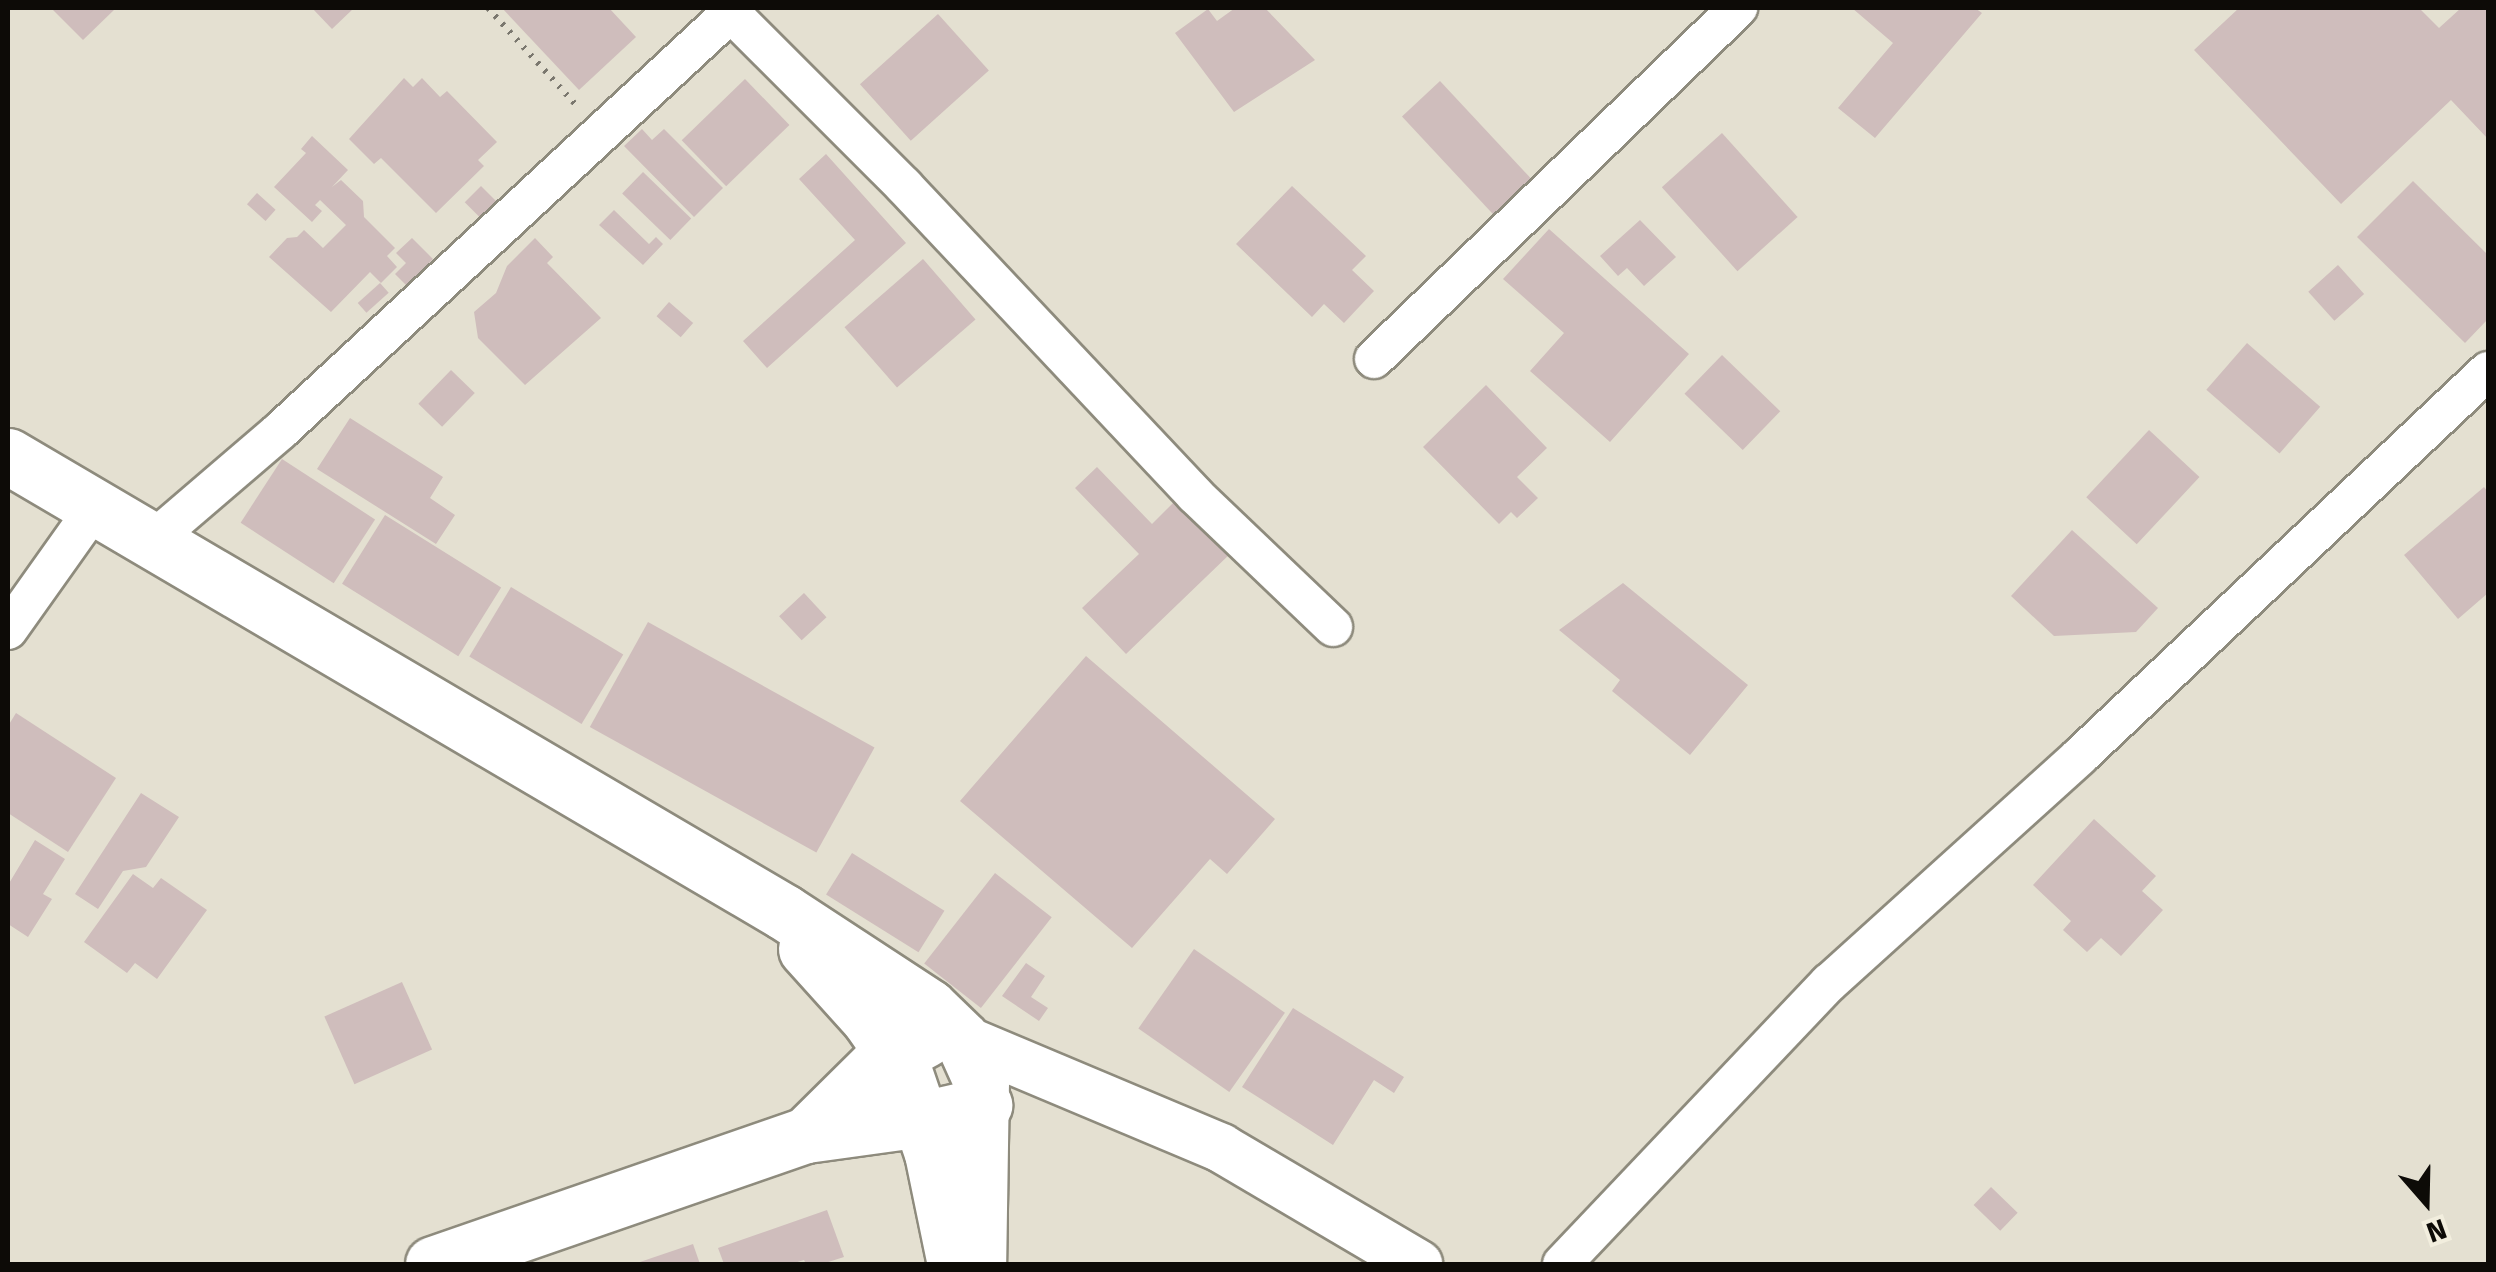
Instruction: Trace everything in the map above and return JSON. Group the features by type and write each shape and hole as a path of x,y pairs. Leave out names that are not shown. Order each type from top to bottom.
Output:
{"main road":[{"path":"8,456 747,891 911,994 962,1039 981,1081 984,1105 978,1264"},
{"path":"747,891 830,974 894,1052 922,1119 955,1264"},
{"path":"806,1136 894,1052 929,1039 962,1039"},
{"path":"433,1264 806,1136 922,1119 984,1105"}],"street":[{"path":"1374,358 1738,8"},
{"path":"154,539 280,431 734,10 1195,494 1332,627"},
{"path":"1562,1264 1829,982 2080,756 2488,371"},
{"path":"8,630 96,506"},
{"path":"962,1039 1084,1094 1168,1123 1221,1148 1418,1264"},
{"path":"984,1105 1084,1094"}],"path":[{"path":"488,8 601,132"}],"building":[{"path":"51,8 116,8 83,40"},
{"path":"312,8 354,8 332,29"},
{"path":"502,8 609,8 636,37 579,90"},
{"path":"1235,8 1265,8 1315,60 1234,112 1175,33 1208,9 1217,21"},
{"path":"1852,8 1975,8 1982,13 1875,138 1838,108 1893,43"},
{"path":"2239,8 2419,8 2439,28 2461,8 2488,8 2488,139 2451,100 2341,204 2194,50"},
{"path":"938,14 989,70 911,141 860,84"},
{"path":"404,78 413,87 422,78 440,97 447,91 497,142 478,160 484,166 436,213 381,158 374,164 349,139"},
{"path":"745,79 789,125 726,186 682,140"},
{"path":"1440,81 1533,180 1495,216 1402,116"},
{"path":"642,129 652,140 664,129 723,188 694,217 624,146"},
{"path":"1722,133 1798,217 1737,271 1662,187"},
{"path":"312,136 348,170 332,187 341,180 363,201 364,217 395,248 387,256 397,267 381,283 370,272 331,312 269,257 287,238 297,237 304,230 323,248 346,225 320,200 315,205 322,211 312,222 274,187 306,153 301,149"},
{"path":"826,154 906,243 767,368 743,341 855,240 799,179"},
{"path":"643,172 691,219 670,240 622,194"},
{"path":"2413,181 2488,255 2488,319 2465,343 2357,237"},
{"path":"481,186 497,202 481,219 465,202"},
{"path":"1292,186 1366,256 1352,270 1374,291 1344,323 1324,304 1312,317 1236,244"},
{"path":"257,193 276,210 266,221 247,204"},
{"path":"614,210 649,244 656,237 663,244 643,265 599,225"},
{"path":"1640,220 1676,257 1644,286 1627,268 1618,276 1600,256"},
{"path":"1549,229 1689,354 1610,442 1530,371 1564,333 1503,279"},
{"path":"412,238 433,259 407,286 395,274 406,263 396,253"},
{"path":"535,238 553,257 547,263 601,318 525,385 478,338 474,312 496,293 507,266"},
{"path":"923,259 975,319 897,388 845,327"},
{"path":"2338,265 2364,294 2334,321 2308,292"},
{"path":"380,283 389,293 366,313 358,303"},
{"path":"669,302 693,323 681,337 657,316"},
{"path":"2247,343 2320,407 2280,453 2206,390"},
{"path":"1722,355 1780,411 1743,450 1684,394"},
{"path":"451,370 475,393 442,427 418,404"},
{"path":"1486,385 1547,448 1517,477 1538,498 1517,518 1511,512 1499,524 1423,447"},
{"path":"350,418 443,477 430,498 455,515 436,544 317,469"},
{"path":"2149,430 2199,477 2137,544 2086,497"},
{"path":"282,459 375,519 334,583 241,523"},
{"path":"1097,467 1152,524 1179,497 1232,552 1126,654 1082,608 1139,554 1075,488"},
{"path":"2484,487 2488,492 2488,593 2458,619 2404,555"},
{"path":"385,515 501,588 458,656 342,584"},
{"path":"2072,530 2158,608 2136,632 2054,636 2011,596"},
{"path":"1623,583 1748,685 1690,755 1612,691 1620,680 1559,630"},
{"path":"511,587 623,654 582,724 469,656"},
{"path":"804,593 827,617 802,640 779,616"},
{"path":"648,622 875,748 816,853 590,727"},
{"path":"1086,656 1275,819 1227,874 1210,859 1132,948 960,801"},
{"path":"16,713 116,778 68,852 8,813 8,726"},
{"path":"141,793 179,817 146,867 123,871 98,909 75,894"},
{"path":"2094,819 2156,876 2142,891 2163,910 2121,956 2101,938 2087,952 2063,930 2071,921 2033,885"},
{"path":"35,840 65,859 43,894 52,899 28,937 8,924 8,885"},
{"path":"852,853 944,911 918,952 826,895"},
{"path":"995,873 1052,917 981,1008 924,964"},
{"path":"133,874 153,888 161,878 207,910 157,979 135,963 127,973 84,942"},
{"path":"1194,949 1285,1013 1229,1092 1138,1028"},
{"path":"1026,963 1045,976 1031,997 1048,1008 1039,1021 1002,996"},
{"path":"402,982 432,1050 354,1084 324,1017"},
{"path":"1293,1008 1404,1077 1394,1093 1374,1080 1333,1145 1242,1087"},
{"path":"1991,1187 2018,1213 2000,1231 1974,1205"},
{"path":"827,1210 844,1257 822,1264 806,1264 804,1260 791,1264 724,1264 718,1248"},
{"path":"693,1244 700,1264 634,1264"}]}
